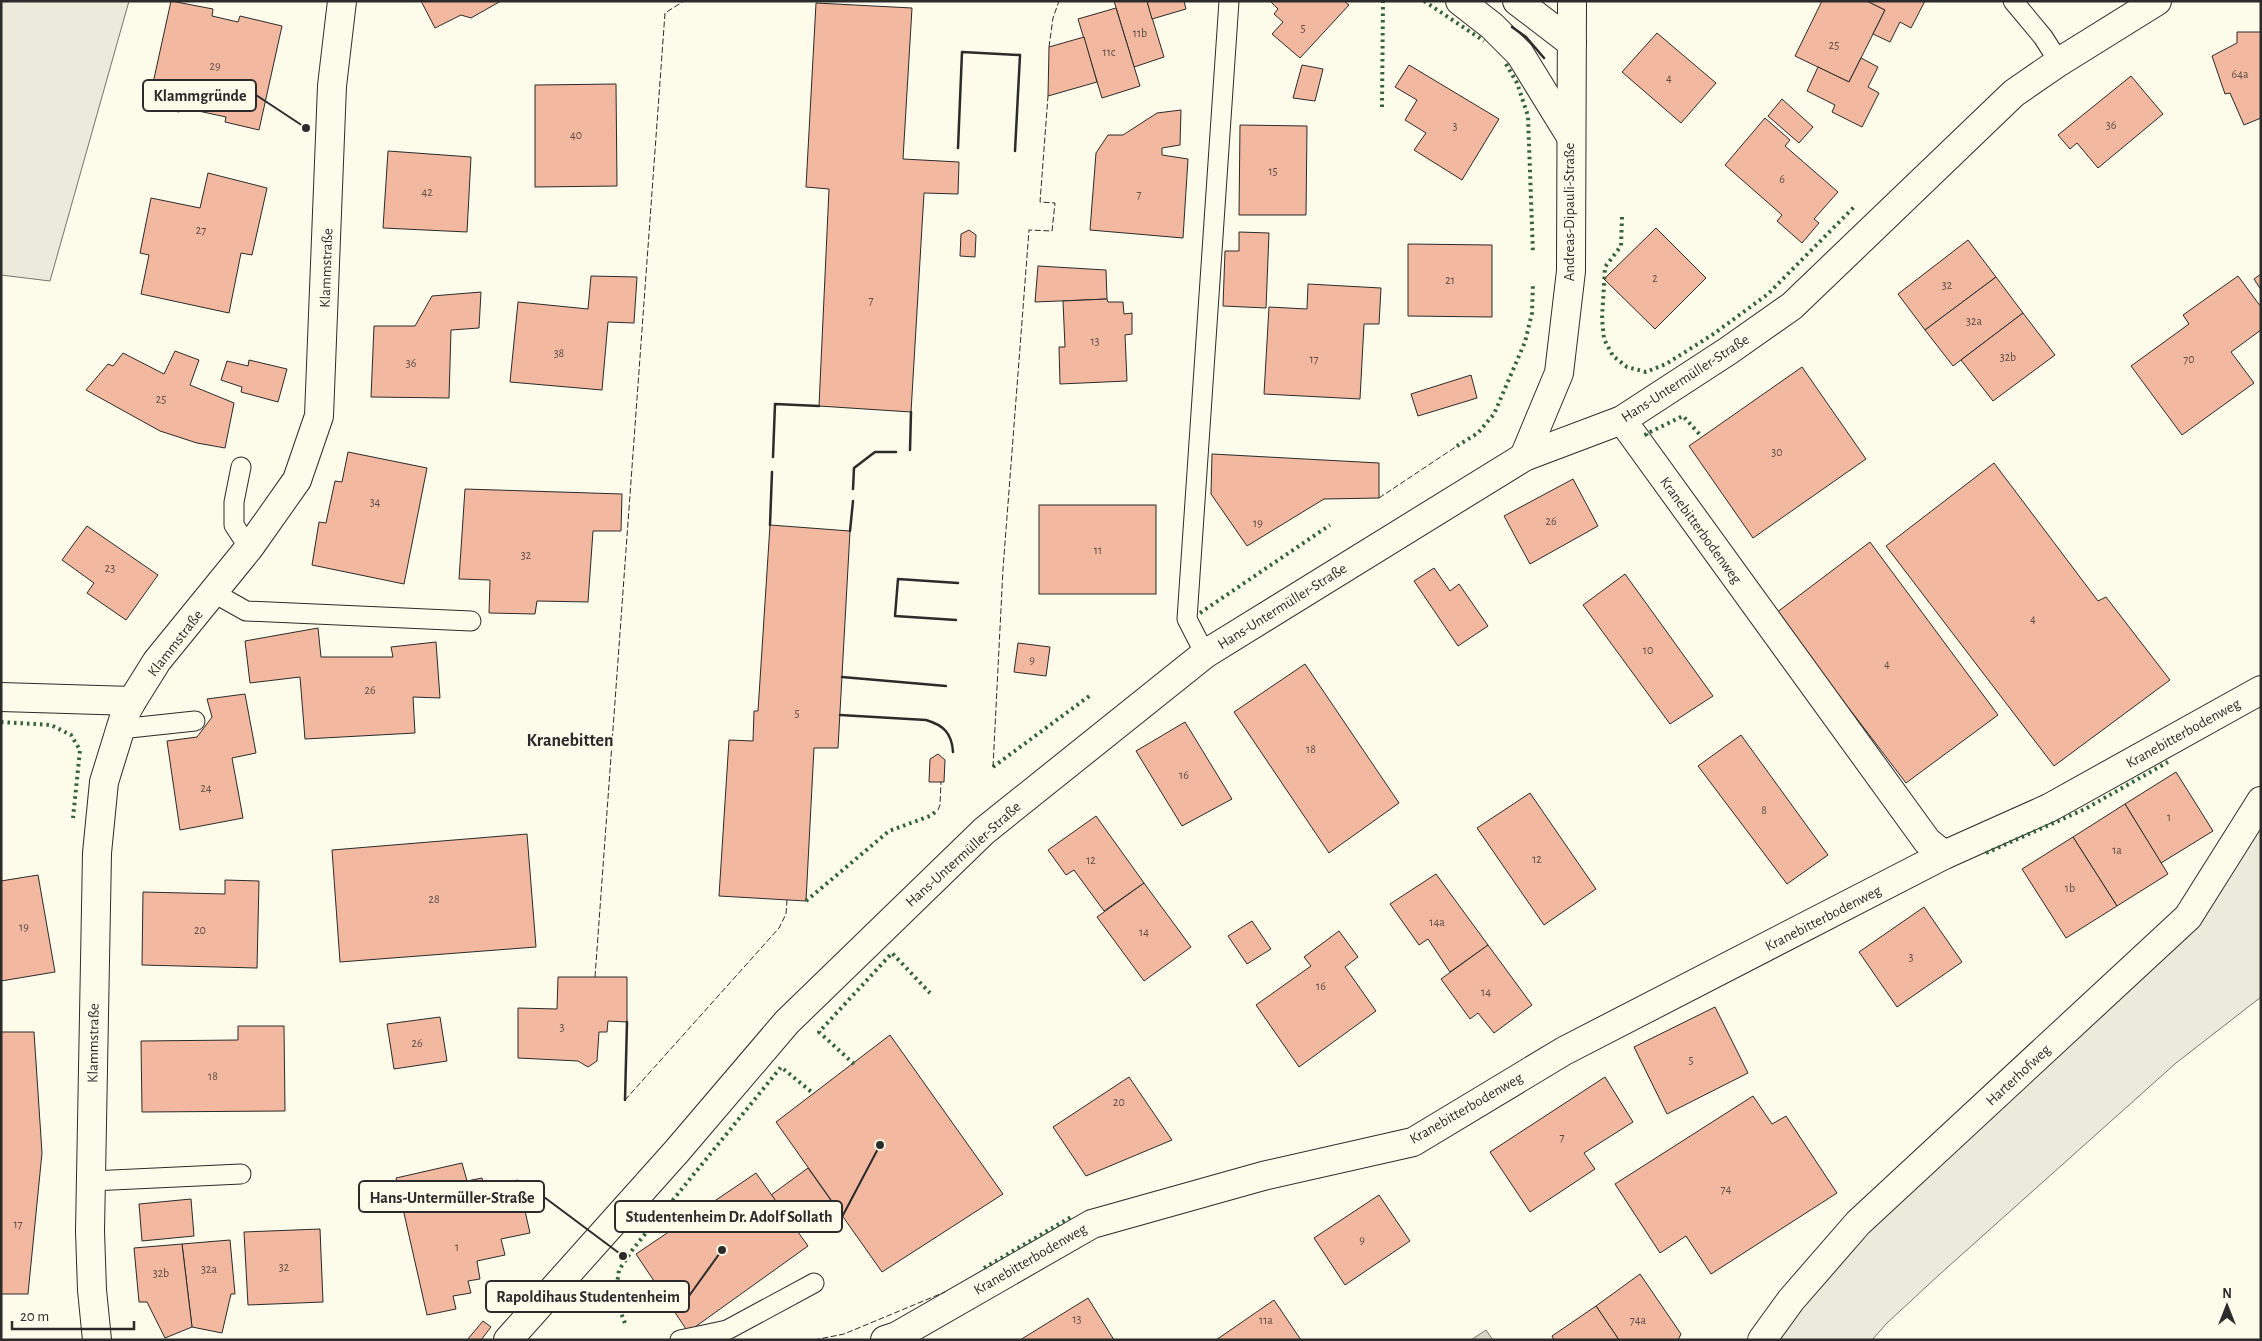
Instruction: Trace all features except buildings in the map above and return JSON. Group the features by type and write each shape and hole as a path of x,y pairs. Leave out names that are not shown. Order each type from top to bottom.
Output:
{"street":[{"name":"Klammstraße","path":"97,1340 92,1290 91,1181 97,853 104,782 120,729 132,701 157,661 249,548 297,480 319,416 332,86 342,1"},
{"name":"Andreas-Dipauli-Straße","path":"1460,1 1492,26 1520,54 1572,138 1571,271 1559,373 1524,456"},
{"path":"1517,1 1572,44"},
{"path":"1572,1 1572,138"},
{"name":"Hans-Untermüller-Straße","path":"508,1340 677,1151 787,1022 984,831 1205,654 1524,456 1622,420 1792,306 2014,93 2059,62 2130,8 2157,1"},
{"name":"Kranebitterbodenweg","path":"1622,420 1927,841 1944,855"},
{"name":"Kranebitterbodenweg","path":"885,1340 897,1336 1092,1224 1263,1176 1413,1142 1564,1051 1944,855 2049,808 2261,690"},
{"path":"1,697 132,701"},
{"name":"Harterhofweg","path":"1762,1340 1791,1300 1858,1223 2188,917 2261,801"}],"lane":[{"path":"1205,654 1187,619 1228,1"},
{"path":"2013,1 2043,37 2059,62"},
{"path":"241,467 234,502 234,525 249,548"},
{"path":"214,593 246,611 471,622"},
{"path":"120,729 195,721"},
{"path":"91,1181 241,1174"},
{"path":"680,1340 727,1330 814,1283"}],"shaded area":[{"path":"1,1 129,1 50,281 1,275"},
{"path":"2261,801 2261,997 2176,1063 1940,1274 1887,1323 1872,1340 1762,1340 1791,1300 2188,917"},
{"path":"1486,1330 1493,1340 1471,1340"}],"hedge":[{"path":"1382,107 1383,1"},
{"path":"1424,1 1484,41"},
{"path":"1506,64 1517,83 1528,116 1533,254"},
{"path":"1622,217 1621,246 1605,267 1602,319 1604,339 1613,356 1627,367 1646,372 1666,364 1712,335 1768,294 1854,207"},
{"path":"1457,446 1478,433 1494,414 1525,342 1532,313 1533,283"},
{"path":"1647,436 1646,434 1683,416 1702,437"},
{"path":"1200,613 1330,525"},
{"path":"993,767 1092,694"},
{"path":"1,722 51,725 71,735 80,750 73,818"},
{"path":"1986,853 2085,809 2168,762"},
{"path":"806,901 889,831 930,816 938,810"},
{"path":"854,1064 819,1032 892,953 930,993"},
{"path":"625,1323 615,1298 619,1270 633,1249 781,1067 814,1094"},
{"path":"984,1268 1071,1217"}],"fence":[{"path":"595,977 665,13 684,1"},
{"path":"1049,47 1053,18 1059,1"},
{"path":"993,767 1003,569 1029,230 1052,231 1055,203 1040,202 1048,96"},
{"path":"1379,498 1457,446"},
{"path":"938,810 941,782"},
{"path":"625,1100 779,928 786,914 787,900"},
{"path":"814,1340 844,1334 945,1292"}],"wall":[{"path":"1512,27 1526,37 1544,58"},
{"path":"958,148 962,52 1020,55 1015,151"},
{"path":"773,457 775,404 819,406"},
{"path":"910,450 911,412"},
{"path":"853,489 854,468 875,452 896,452"},
{"path":"770,525 772,472"},
{"path":"850,531 853,501"},
{"path":"956,620 895,616 898,579 958,583"},
{"path":"842,677 946,686"},
{"path":"840,715 926,720 937,724 946,731 951,740 953,752"},
{"path":"625,1100 627,1022"}],"place":[{"name":"Klammgründe","path":"306,128"},
{"name":"Studentenheim Dr. Adolf Sollath","path":"880,1145"},
{"name":"Rapoldihaus Studentenheim","path":"722,1250"},
{"name":"Hans-Untermüller-Straße","path":"623,1256"}],"district":[{"name":"Kranebitten","path":"570,740"}]}
